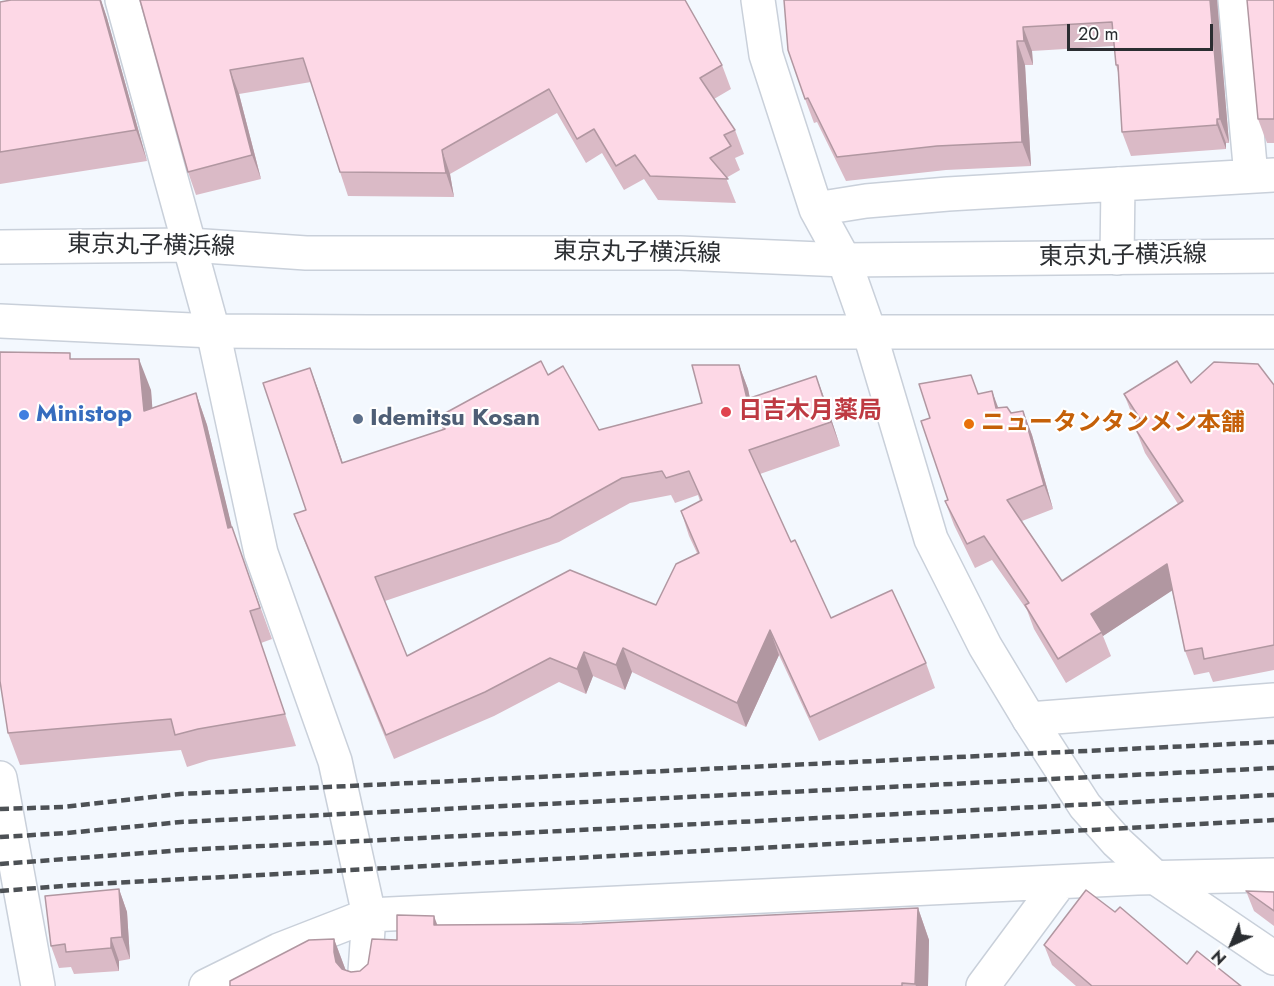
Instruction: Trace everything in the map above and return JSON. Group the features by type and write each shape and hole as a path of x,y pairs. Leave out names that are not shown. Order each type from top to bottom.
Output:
{"street":[{"path":"122,0 213,331 261,553 334,761 369,915 364,986"},
{"path":"758,0 766,55 816,209 844,260 869,332 932,539 985,646 1085,806 1117,842 1156,878 1274,958"},
{"path":"816,209 866,201 948,194 1262,175 1235,0"},
{"path":"1117,258 1118,184"},
{"name":"東京丸子横浜線","path":"0,247 190,245 306,253 680,254 844,260 1274,256"},
{"path":"0,321 213,331 1274,332"},
{"path":"1029,719 1274,700"},
{"path":"0,778 38,986"},
{"path":"206,986 279,950 369,915 1060,882 1274,875"},
{"path":"983,986 1060,882"}],"building":[{"path":"100,0 136,130 0,152 0,2"},
{"path":"140,0 685,0 722,65 700,78 735,130 724,135 731,146 710,158 728,179 650,176 635,155 616,166 594,129 577,139 549,89 442,150 446,173 340,172 303,58 230,70 252,155 188,172"},
{"path":"784,0 1210,0 1220,119 1217,119 1217,125 1122,132 1118,65 1116,65 1112,22 1023,27 1024,41 1017,41 1022,142 937,146 837,157 808,98 805,99 788,50"},
{"path":"1247,0 1274,0 1274,119 1258,119"},
{"path":"0,352 70,353 70,359 139,359 144,411 196,393 228,528 232,527 260,608 250,611 285,714 175,735 171,719 8,733 0,681"},
{"path":"541,361 548,375 563,366 599,430 702,403 692,365 739,365 747,399 816,376 831,422 749,450 791,542 795,540 831,618 892,590 926,663 810,717 770,630 737,703 623,648 616,665 584,652 577,669 550,658 485,692 386,735 294,514 306,510 263,383 310,368 342,463 445,429 438,417","holes":["662,471 666,478 689,471 702,500 681,511 699,553 676,564 656,605 570,570 407,656 375,577 550,518 622,478"]},
{"path":"1177,361 1191,383 1214,362 1258,364 1274,385 1274,645 1204,659 1202,648 1185,651 1167,564 1091,614 1102,632 1058,659 1025,605 1029,603 984,536 967,544 945,501 948,500 921,421 930,418 919,384 971,375 978,394 992,391 996,408 1007,407 1011,413 1023,411 1044,485 1007,500 1062,581 1183,501 1136,430 1144,425 1124,394"},
{"path":"119,889 122,937 111,938 111,948 66,952 65,944 51,946 45,896"},
{"path":"1086,890 1115,912 1120,907 1187,964 1197,951 1241,986 1092,986 1044,945"},
{"path":"1246,891 1274,892 1274,911"},
{"path":"918,908 915,984 902,983 902,986 230,986 230,981 309,940 334,939 336,962 342,969 351,972 360,971 368,964 372,939 397,940 397,915 434,916 434,925 582,924"}],"railway":[{"path":"0,809 63,807 180,794 1274,742"},
{"path":"0,837 181,822 1274,768"},
{"path":"0,864 183,850 1274,795"},
{"path":"0,891 75,885 1274,820"}],"place":[{"name":"日吉木月薬局","path":"726,412"},
{"name":"Ministop","path":"24,415"},
{"name":"Idemitsu Kosan","path":"358,419"},
{"name":"ニュータンタンメン本舗","path":"969,424"}]}
